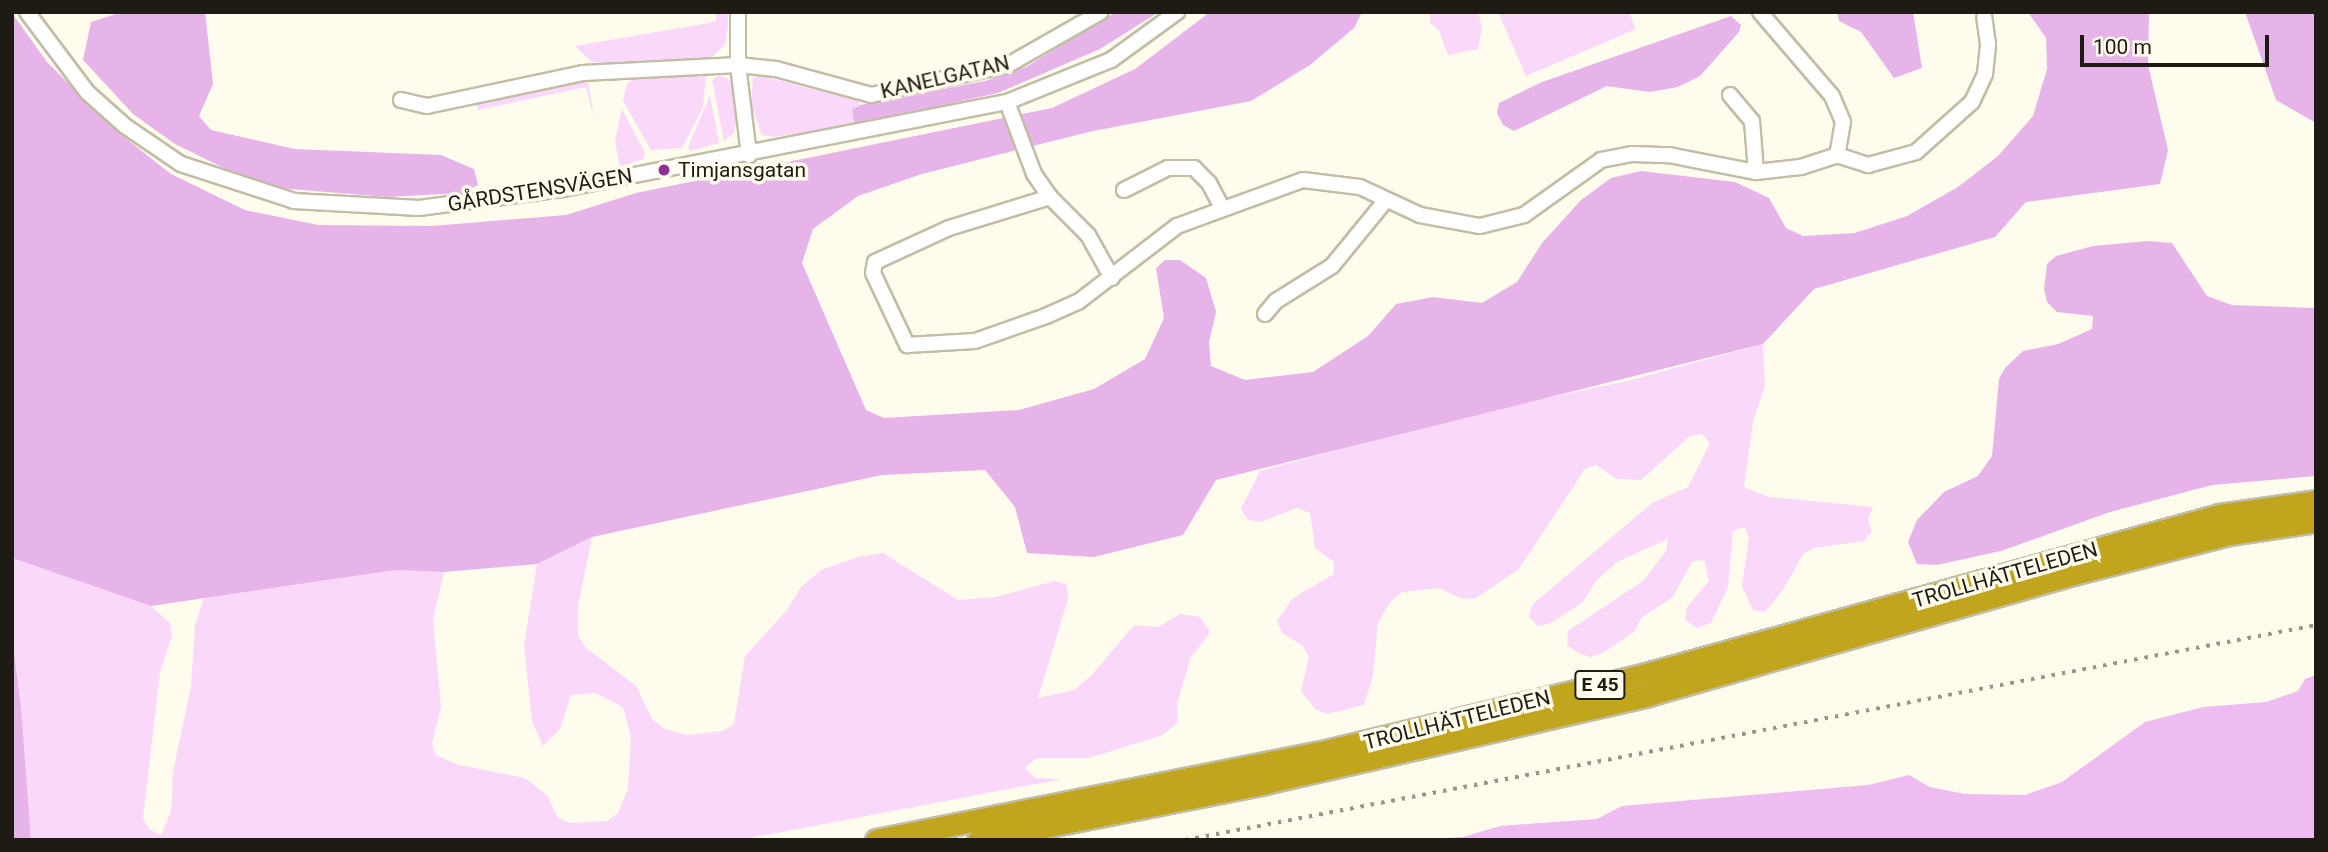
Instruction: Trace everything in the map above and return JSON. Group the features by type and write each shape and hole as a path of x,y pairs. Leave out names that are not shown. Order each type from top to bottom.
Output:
{"highway":[{"name":"TROLLHÄTTELEDEN","path":"876,840 1317,753 1646,674 2219,515 2316,501"},
{"name":"TROLLHÄTTELEDEN","path":"978,840 1265,783 1635,698 2073,574 2229,534 2316,521"}],"street":[{"name":"GÅRDSTENSVÄGEN","path":"27,12 87,92 154,148 218,180 294,201 384,208 458,205 749,155 1007,102 1111,60 1177,12"},
{"path":"738,12 738,65 749,155"},
{"name":"KANELGATAN","path":"401,100 427,106 583,73 738,65 776,69 871,95 1008,65 1101,12"},
{"path":"1760,12 1832,96 1843,122 1837,155"},
{"path":"1050,197 949,228 875,262 873,273 907,345 941,345 1002,334 1078,302 1177,226 1221,206 1303,180 1351,185 1446,223 1480,226 1524,215 1601,160 1632,154 1669,156 1756,172 1801,167 1837,155 1868,165 1893,162 1935,138 1972,102 1984,74 1989,44 1984,17"},
{"path":"1730,95 1752,121 1756,172"},
{"path":"1007,102 1025,155 1050,197 1088,235 1112,278"},
{"path":"1124,190 1168,168 1186,167 1201,173 1221,206"},
{"path":"1265,314 1276,301 1332,266 1386,200"}],"shaded area":[{"path":"122,12 205,12 213,84 199,116 211,130 295,149 441,155 474,169 478,185 463,193 387,197 278,188 230,171 175,144 133,114 83,60 91,22"},
{"path":"716,12 728,12 728,26 725,45 711,58 604,64 591,61 575,46 709,23 716,20"},
{"path":"1116,12 1159,12 1100,49 998,93 857,124 854,121 852,110 860,105 985,81 1026,67"},
{"path":"1210,12 1362,12 1354,28 1310,65 1251,101 1093,131 922,174 858,196 813,229 802,263 866,410 884,418 1019,410 1094,389 1145,359 1164,318 1156,268 1165,260 1180,260 1206,278 1216,312 1209,342 1211,366 1245,380 1313,372 1368,336 1396,304 1433,297 1482,303 1517,282 1542,243 1581,200 1611,178 1641,171 1735,182 1769,198 1786,228 1803,236 1855,233 1907,216 1958,187 1998,156 2033,116 2047,69 2046,38 2028,12 2149,12 2148,65 2168,150 2160,184 2026,202 1995,237 1814,289 1763,344 1216,480 1183,535 1094,557 1027,553 1015,507 985,470 882,475 592,537 537,564 444,572 396,570 151,606 12,558 12,13 47,62 119,133 171,174 245,210 318,225 432,226 566,215 636,193 1052,108 1135,69"},
{"path":"1430,12 1478,12 1482,28 1478,49 1448,55 1439,31 1430,23"},
{"path":"1498,12 1629,12 1636,29 1526,76"},
{"path":"1837,12 1913,12 1922,68 1894,78 1861,32 1839,21"},
{"path":"2245,12 2316,12 2316,123 2276,100"},
{"path":"1731,16 1741,25 1739,32 1700,76 1678,87 1650,92 1607,86 1514,131 1503,125 1497,113 1499,103 1542,82"},
{"path":"706,75 703,107 682,148 651,150 623,101 627,83 636,78"},
{"path":"720,75 733,82 738,113 734,133 724,141 712,80"},
{"path":"753,77 767,77 858,101 860,105 852,111 857,124 775,137 762,135 751,106"},
{"path":"588,81 594,119 586,87 478,110 476,104"},
{"path":"710,95 719,143 690,151 688,147"},
{"path":"622,109 645,153 643,159 620,167 615,141"},
{"path":"2148,241 2172,243 2207,296 2232,305 2316,308 2316,476 2212,485 2110,512 2001,551 1937,565 1917,564 1908,542 1917,520 1944,492 1978,476 1992,456 1999,379 2005,368 2023,351 2058,344 2092,329 2093,316 2057,312 2047,302 2044,289 2047,264 2056,256 2093,246"},
{"path":"1763,344 1765,385 1753,422 1744,487 1769,497 1873,507 1868,519 1872,531 1864,541 1814,548 1803,554 1783,590 1765,612 1753,610 1742,586 1749,538 1745,527 1733,531 1728,587 1711,623 1697,628 1685,620 1687,607 1709,581 1704,559 1692,562 1673,597 1641,618 1635,631 1603,653 1591,657 1578,653 1567,645 1568,631 1643,581 1666,551 1668,539 1617,562 1597,580 1583,602 1551,623 1538,626 1529,617 1532,605 1652,503 1688,487 1710,443 1702,434 1690,436 1641,480 1616,479 1596,465 1585,469 1519,569 1476,598 1463,599 1439,588 1402,592 1391,601 1378,623 1373,676 1364,705 1327,714 1316,710 1301,691 1309,657 1303,646 1282,633 1277,621 1293,598 1334,574 1334,562 1315,548 1310,513 1297,508 1261,522 1248,520 1241,509 1260,471 1475,413 1627,381"},
{"path":"592,537 578,606 578,634 584,646 636,686 652,719 663,728 686,735 723,731 734,724 745,656 787,610 801,587 821,570 858,557 883,553 958,600 996,597 1055,581 1067,585 1068,599 1038,698 1074,690 1092,675 1134,625 1158,627 1180,614 1200,617 1210,632 1190,659 1177,704 1178,722 1163,735 1089,758 1036,758 1025,768 1035,778 1062,779 739,840 31,840 12,636 12,558 151,606 170,623 172,635 160,672 143,818 149,829 161,835 171,812 173,772 191,686 195,625 204,598 396,570 444,572 433,620 441,707 432,744 436,755 459,765 525,778 547,795 558,818 570,823 607,821 618,813 628,789 631,737 623,707 595,693 571,695 560,729 543,746 532,721 524,646 537,564"},
{"path":"12,636 21,708 31,840 12,840"},
{"path":"2316,675 2316,840 1415,840 1463,837 1500,826 1597,819 1622,806 1868,785 1909,775 1930,787 1965,794 2025,795 2062,782 2145,722 2203,707 2266,702 2298,691 2305,679"}],"railway":[{"path":"1185,840 2316,625"}],"place":[{"name":"Timjansgatan","path":"664,170"}]}
